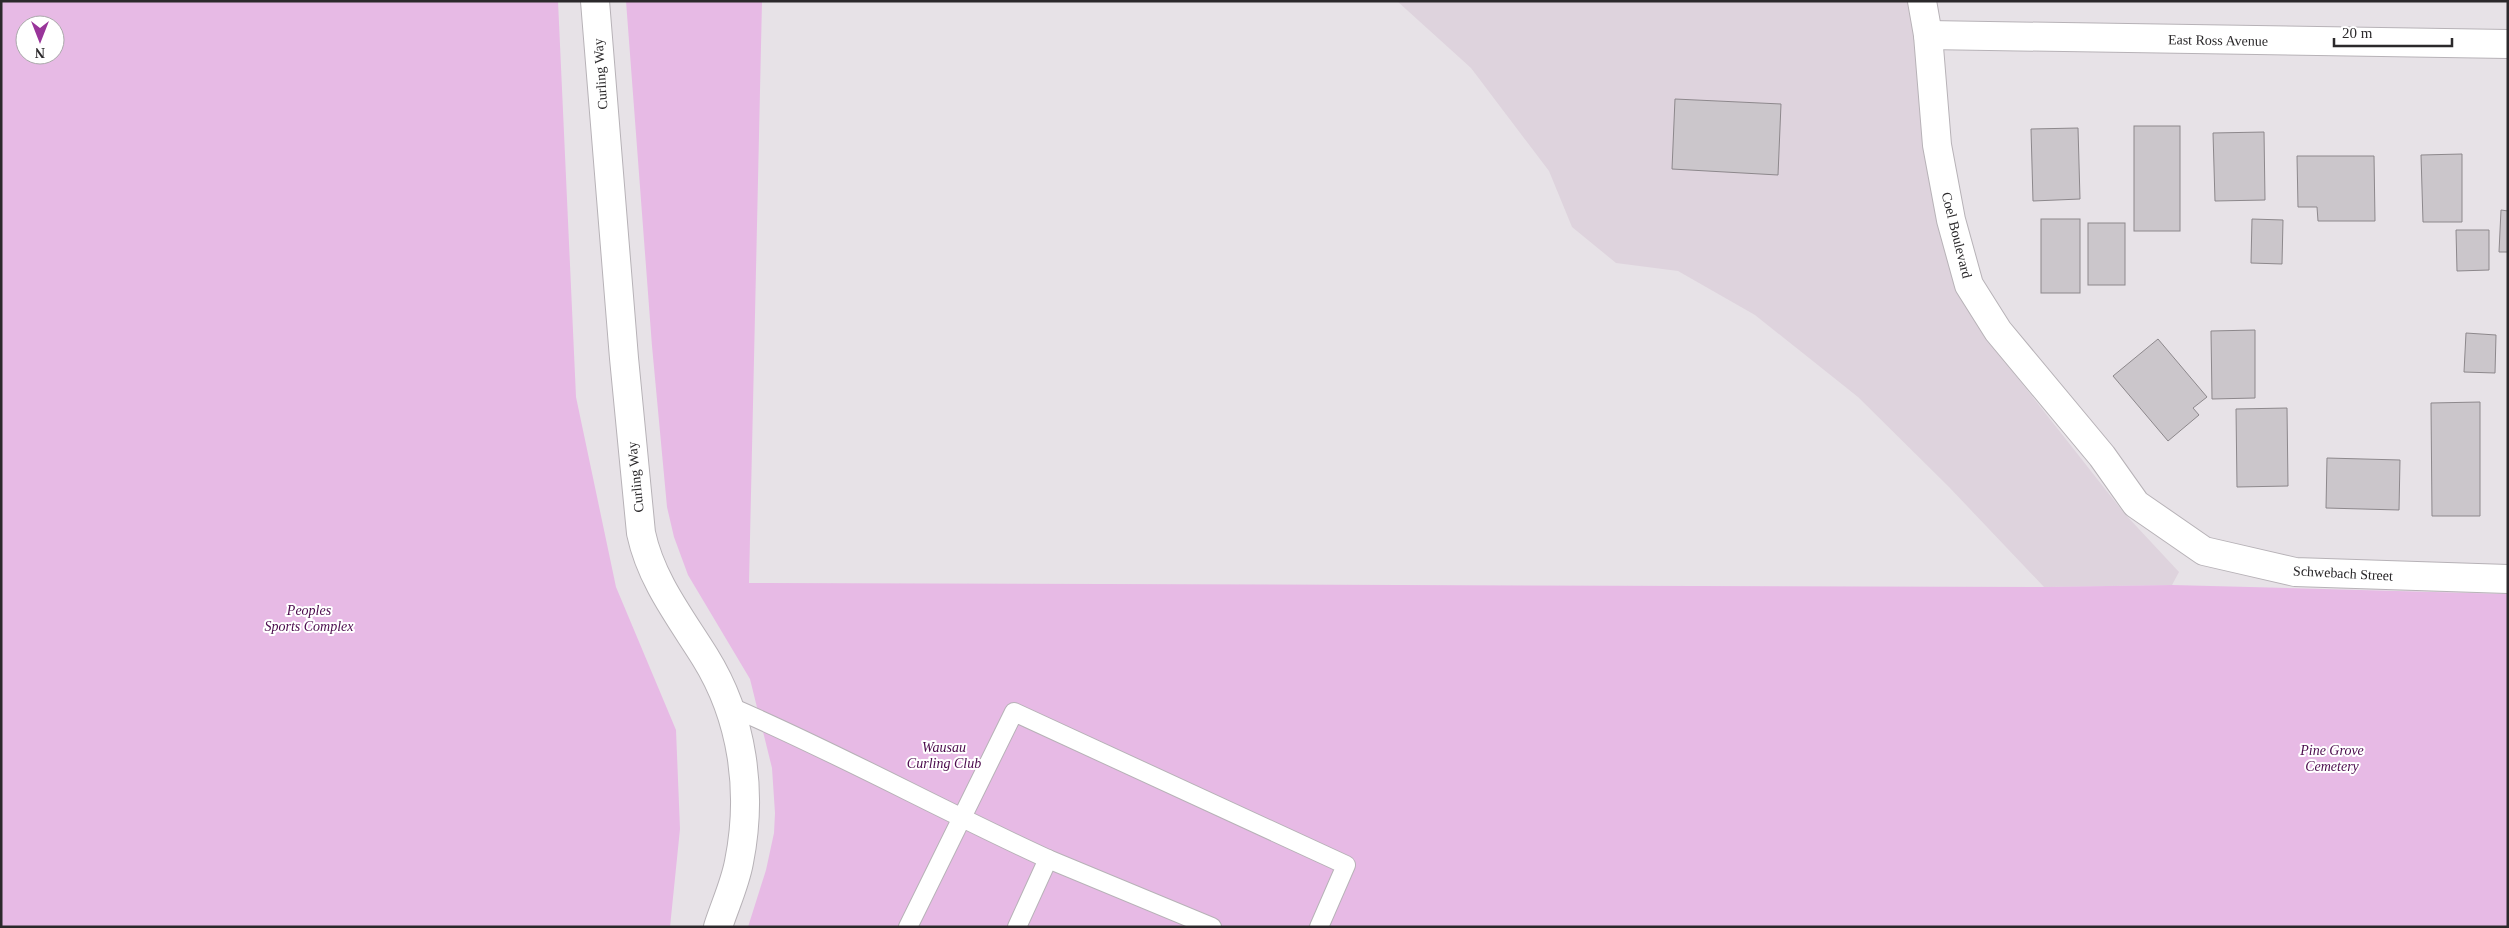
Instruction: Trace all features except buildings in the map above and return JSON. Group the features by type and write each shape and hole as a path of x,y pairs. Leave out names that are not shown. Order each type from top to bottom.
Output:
{"street":[{"name":"Curling Way","path":"595,1 623,348 641,533 645,552 666,596 722,684 731,707 741,747 745,819 739,863 718,927"},
{"name":"Coel Boulevard","path":"1922,1 1928,35 1938,145 1951,220 1969,285 1998,332 2102,456 2136,504"},
{"name":"East Ross Avenue","path":"1928,35 2508,44"},
{"name":"Schwebach Street","path":"2136,504 2204,551 2295,572 2508,579"}],"lane":[{"path":"731,707 783,729 961,819 1212,927"},
{"path":"908,927 1014,712 1346,865 1319,927"},
{"path":"1017,927 1048,858"}],"shaded area":[{"path":"1397,1 1913,1 1978,321 2009,367 2124,513 2179,572 2172,585 2044,587 1949,487 1858,397 1755,315 1678,271 1616,263 1572,227 1549,171 1471,68"}],"green space":[{"name":"Peoples Sports Complex","path":"1,1 558,1 576,397 616,587 676,730 680,829 670,927 1,927"},
{"name":"Wausau Curling Club","path":"626,1 762,1 749,583 2044,587 2172,585 2508,594 2508,927 748,927 766,870 774,833 775,813 772,768 750,679 688,575 674,537 667,507 652,346"}],"park label":[{"name":"Pine Grove Cemetery","path":"2332,758"}]}
